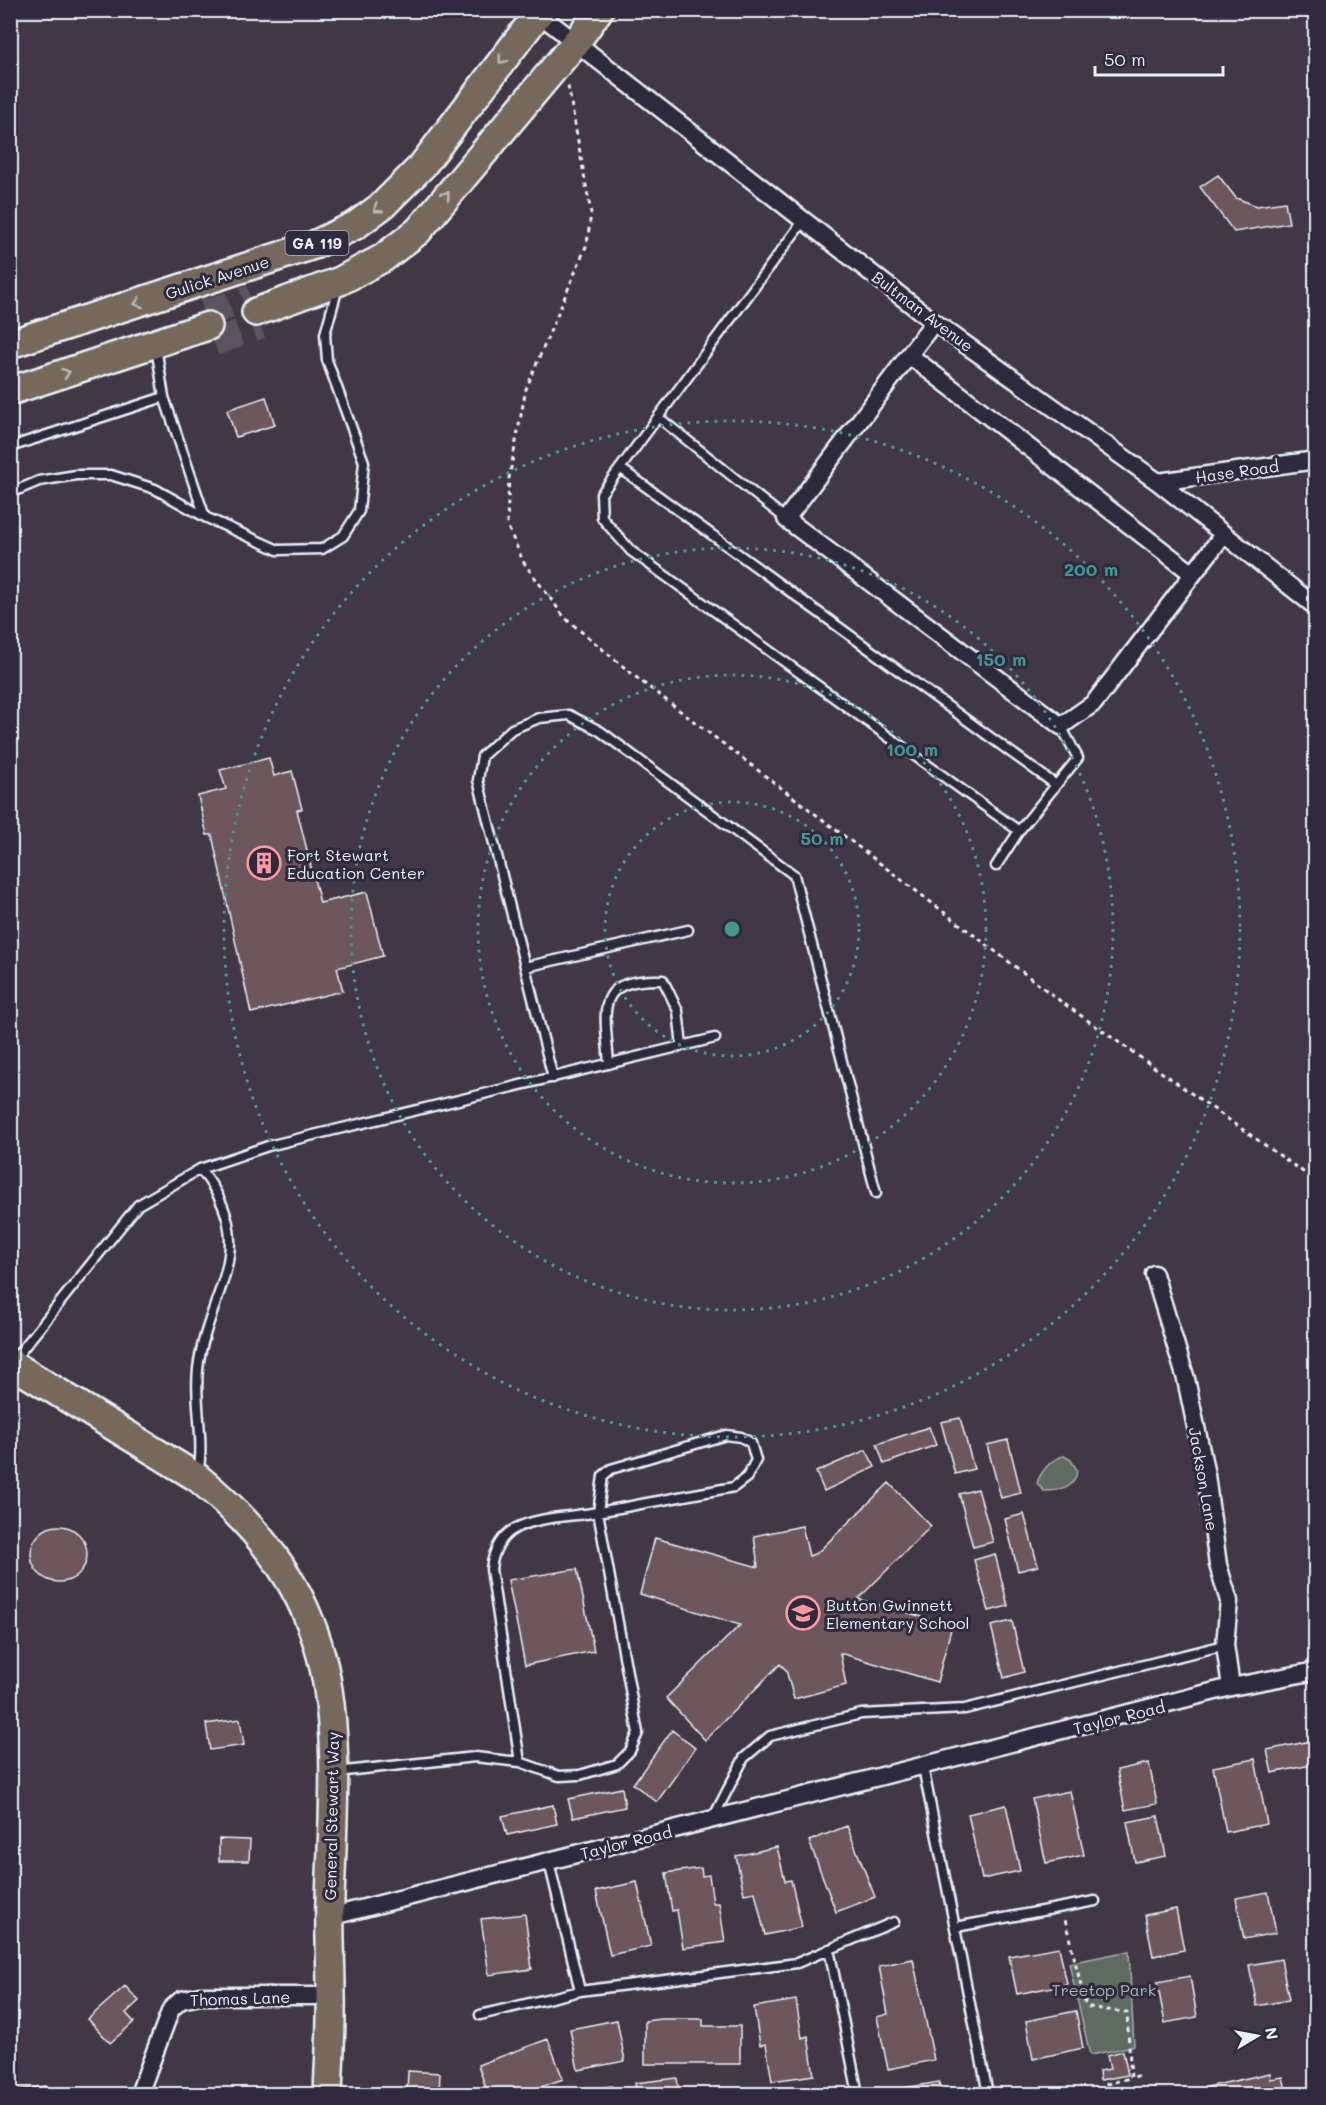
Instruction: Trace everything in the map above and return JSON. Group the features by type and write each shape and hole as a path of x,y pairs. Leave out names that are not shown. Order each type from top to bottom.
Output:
{"main road":[{"name":"GA 119","path":"261,310 340,281 383,258 418,231 570,49 599,10"},
{"name":"Gulick Avenue","path":"10,344 314,245 356,225 383,205 422,166 538,12"},
{"path":"10,391 209,327"},
{"name":"General Stewart Way","path":"11,1363 198,1478 250,1527 275,1556 302,1602 321,1653 326,1676 331,1704 335,1772 329,1917 332,1996 328,2094"}],"street":[{"name":"Bultman Avenue","path":"538,12 570,49 804,219 934,322 1158,482 1316,607"},
{"path":"934,322 786,519 1061,726 1094,703 1223,535"},
{"path":"909,355 1193,574"},
{"name":"Hase Road","path":"1158,482 1316,460"},
{"name":"Jackson Lane","path":"1154,1274 1186,1379 1206,1475 1218,1565 1229,1601 1226,1645 1231,1687"},
{"name":"Taylor Road","path":"329,1917 1231,1687 1316,1671"},
{"name":"Thomas Lane","path":"139,2094 171,2009 181,2000 200,1996 332,1996"}],"lane":[{"path":"804,219 601,494 602,518 631,551 1019,831"},
{"path":"10,493 39,481 76,475 111,475 155,489 205,517 278,550 322,549 343,536 360,511 364,462 327,360 325,334 340,281"},
{"path":"155,343 164,398 205,517"},
{"path":"10,447 164,398"},
{"path":"658,417 786,519"},
{"path":"620,468 1056,785"},
{"path":"553,1078 478,780 482,756 512,729 539,718 569,715 600,732 794,874 876,1193"},
{"path":"996,866 1019,831 1078,758 1061,726"},
{"path":"525,967 688,930"},
{"path":"609,1064 606,1017 608,996 622,983 663,980 678,1011 682,1046"},
{"path":"11,1363 138,1205 200,1169 268,1146 715,1038"},
{"path":"198,1478 201,1457 200,1360 205,1333 226,1276 230,1253 225,1214 218,1196 200,1169"},
{"path":"335,1772 475,1757 520,1762 559,1776 580,1775 617,1764 635,1742 638,1732 598,1512 603,1476 611,1469 726,1435 741,1437 751,1443 756,1460 747,1477 734,1486 598,1512 531,1523 515,1528 500,1542 493,1554 491,1569 520,1762"},
{"path":"711,1821 744,1758 770,1736 861,1714 965,1709 1226,1645"},
{"path":"923,1767 988,2094"},
{"path":"549,1862 580,1991"},
{"path":"956,1927 1095,1901"},
{"path":"480,2015 580,1991 797,1963 894,1922"},
{"path":"829,1949 858,2094"}],"path":[{"path":"570,49 591,213 586,244 526,388 511,467 507,525 524,563 565,618 637,678 1064,1004 1316,1181"},
{"path":"1062,1908 1087,2005 1127,2013 1131,2078"},
{"path":"1109,2094 1107,2084 1140,2075"}],"green space":[{"path":"1064,1456 1071,1460 1077,1470 1074,1481 1066,1488 1044,1491 1037,1483 1041,1474 1051,1462"},
{"name":"Treetop Park","path":"1129,1951 1134,2046 1090,2055 1069,1963"}],"building":[{"path":"1218,175 1236,198 1257,206 1285,202 1289,223 1234,232 1200,187"},
{"path":"266,397 275,425 236,437 227,410"},
{"name":"Fort Stewart Education Center","path":"269,758 274,776 292,771 302,809 297,810 320,903 367,892 383,956 337,968 343,991 251,1013 212,835 207,835 198,796 226,789 220,770"},
{"path":"960,1418 974,1469 955,1474 941,1422"},
{"path":"929,1427 936,1445 884,1464 877,1444"},
{"path":"1008,1440 1021,1493 1001,1498 987,1445"},
{"path":"866,1450 875,1467 824,1491 816,1472"},
{"path":"889,1483 931,1526 858,1599 952,1625 937,1682 840,1653 846,1685 794,1699 786,1670 780,1664 705,1740 666,1698 740,1625 640,1594 655,1538 758,1567 754,1536 802,1526 809,1556 817,1553"},
{"path":"978,1489 993,1542 973,1547 959,1494"},
{"path":"1024,1514 1038,1566 1018,1571 1005,1519"},
{"path":"59,1526 74,1531 82,1539 87,1554 82,1569 74,1577 59,1582 44,1577 36,1569 31,1554 36,1539 44,1531"},
{"path":"995,1554 1008,1606 989,1611 974,1560"},
{"path":"577,1569 594,1651 525,1665 508,1580"},
{"path":"1316,1600 1316,1618 1312,1601"},
{"path":"1012,1621 1024,1672 1004,1678 991,1626"},
{"path":"240,1719 244,1745 210,1750 206,1724"},
{"path":"672,1730 695,1748 657,1802 633,1784"},
{"path":"1316,1740 1316,1764 1272,1773 1267,1750"},
{"path":"1255,1759 1267,1824 1226,1832 1213,1767"},
{"path":"1149,1763 1157,1804 1125,1810 1117,1770"},
{"path":"622,1788 625,1807 573,1818 568,1799"},
{"path":"1070,1791 1084,1855 1046,1863 1032,1799"},
{"path":"553,1805 557,1824 507,1835 502,1816"},
{"path":"1006,1805 1020,1871 982,1879 968,1814"},
{"path":"1158,1816 1166,1856 1135,1862 1127,1822"},
{"path":"847,1826 875,1897 836,1912 809,1841"},
{"path":"219,1839 250,1840 249,1861 219,1861"},
{"path":"777,1847 785,1881 791,1880 802,1927 765,1935 755,1892 744,1894 736,1856"},
{"path":"701,1868 702,1876 709,1875 713,1903 719,1903 725,1942 683,1948 677,1910 672,1911 666,1873"},
{"path":"637,1882 651,1946 610,1955 596,1891"},
{"path":"1268,1892 1276,1933 1244,1939 1236,1898"},
{"path":"1176,1909 1184,1950 1153,1956 1145,1915"},
{"path":"525,1914 532,1969 489,1975 481,1919"},
{"path":"1059,1947 1067,1984 1017,1994 1009,1956"},
{"path":"913,1959 934,2060 888,2069 877,2017 888,2014 879,1966"},
{"path":"1281,1959 1289,2000 1257,2006 1249,1965"},
{"path":"1190,1976 1197,2017 1165,2023 1157,1982"},
{"path":"125,1986 139,2001 126,2013 134,2022 110,2043 88,2019"},
{"path":"796,2000 802,2038 808,2036 814,2075 772,2081 766,2044 760,2045 754,2007"},
{"path":"1076,2011 1083,2048 1033,2059 1026,2021"},
{"path":"703,2019 703,2026 740,2026 740,2064 645,2064 645,2021"},
{"path":"617,2020 625,2061 578,2070 570,2029"},
{"path":"548,2039 563,2079 520,2094 488,2094 478,2065"},
{"path":"1123,2051 1128,2075 1100,2080 1099,2071 1110,2069 1107,2055"},
{"path":"408,2071 440,2073 439,2094 407,2094"},
{"path":"1270,2073 1271,2079 1283,2077 1287,2094 1209,2094 1207,2087"},
{"path":"677,2078 679,2094 637,2094 635,2083"},
{"path":"939,2082 942,2094 898,2094 897,2089"},
{"path":"46,2086 47,2094 10,2094 10,2091"},
{"path":"612,2086 613,2094 571,2094 571,2091"}],"tunnel":[{"path":"204,313 251,299"},
{"path":"214,343 260,325"}],"place":[{"name":"Fort Stewart Education Center","path":"264,863"},
{"name":"Button Gwinnett Elementary School","path":"803,1613"}]}
